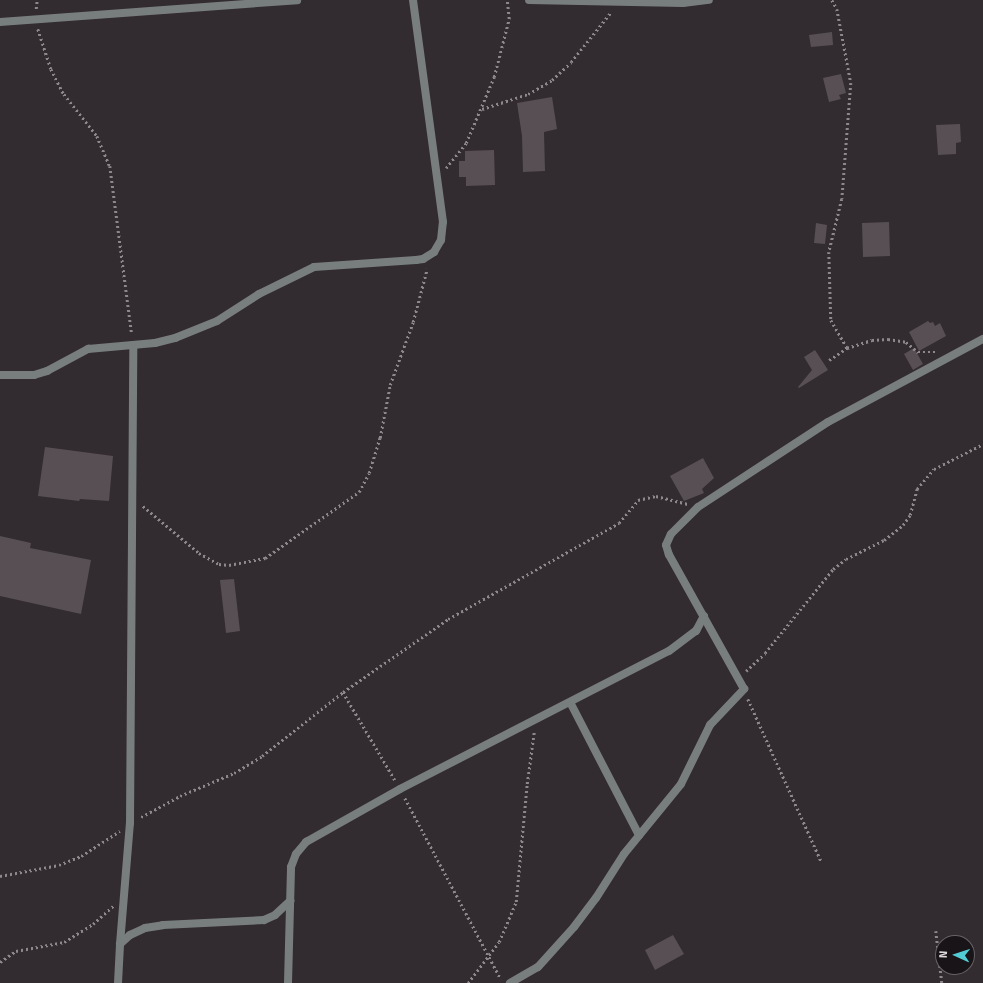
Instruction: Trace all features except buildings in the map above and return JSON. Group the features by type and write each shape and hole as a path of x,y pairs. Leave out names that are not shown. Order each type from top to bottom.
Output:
{"street":[{"path":"0,22 34,18 297,0"},
{"path":"0,375 34,375 47,371 88,349 133,345 175,338 217,322 259,294 314,267 416,260 428,256 438,246 443,231 442,203 436,179 413,0"},
{"path":"529,0 683,3 709,0"},
{"path":"510,983 524,977 553,953 596,898 639,835 681,784 710,725 741,696 744,689 679,574 666,545 671,534 698,507 858,404 983,339"},
{"path":"118,983 120,944 126,899 130,823 134,498 133,345"},
{"path":"288,983 290,901 293,859 306,842 400,790 571,704 686,640 696,631 704,616"},
{"path":"571,704 639,835"},
{"path":"120,944 130,935 145,928 163,925 264,920 275,915 290,901"}],"path":[{"path":"436,179 466,143 482,109 505,37 509,14 507,0"},
{"path":"832,0 837,9 851,84 842,199 829,252 831,320 847,348"},
{"path":"482,109 528,94 552,80 571,62 619,2"},
{"path":"34,18 51,69 64,94 97,136 110,166 133,345"},
{"path":"134,498 199,553 219,564 230,565 265,558 290,539 329,515 359,492 369,473 380,438 390,385 413,322 428,256"},
{"path":"829,360 847,348 862,342 888,339 906,342 918,352 940,352"},
{"path":"739,678 765,653 833,569 846,559 884,540 903,525 910,515 917,490 934,469 983,444"},
{"path":"0,876 59,865 81,856 130,823 180,796 234,772 262,756 343,692 448,619 619,523 632,505 644,497 672,498 698,507"},
{"path":"744,689 821,861"},
{"path":"343,692 400,790 503,983"},
{"path":"468,983 501,938 516,902 527,784 536,722"},
{"path":"0,962 16,951 64,942 93,924 107,910 126,899"},
{"path":"936,931 942,983"}]}
